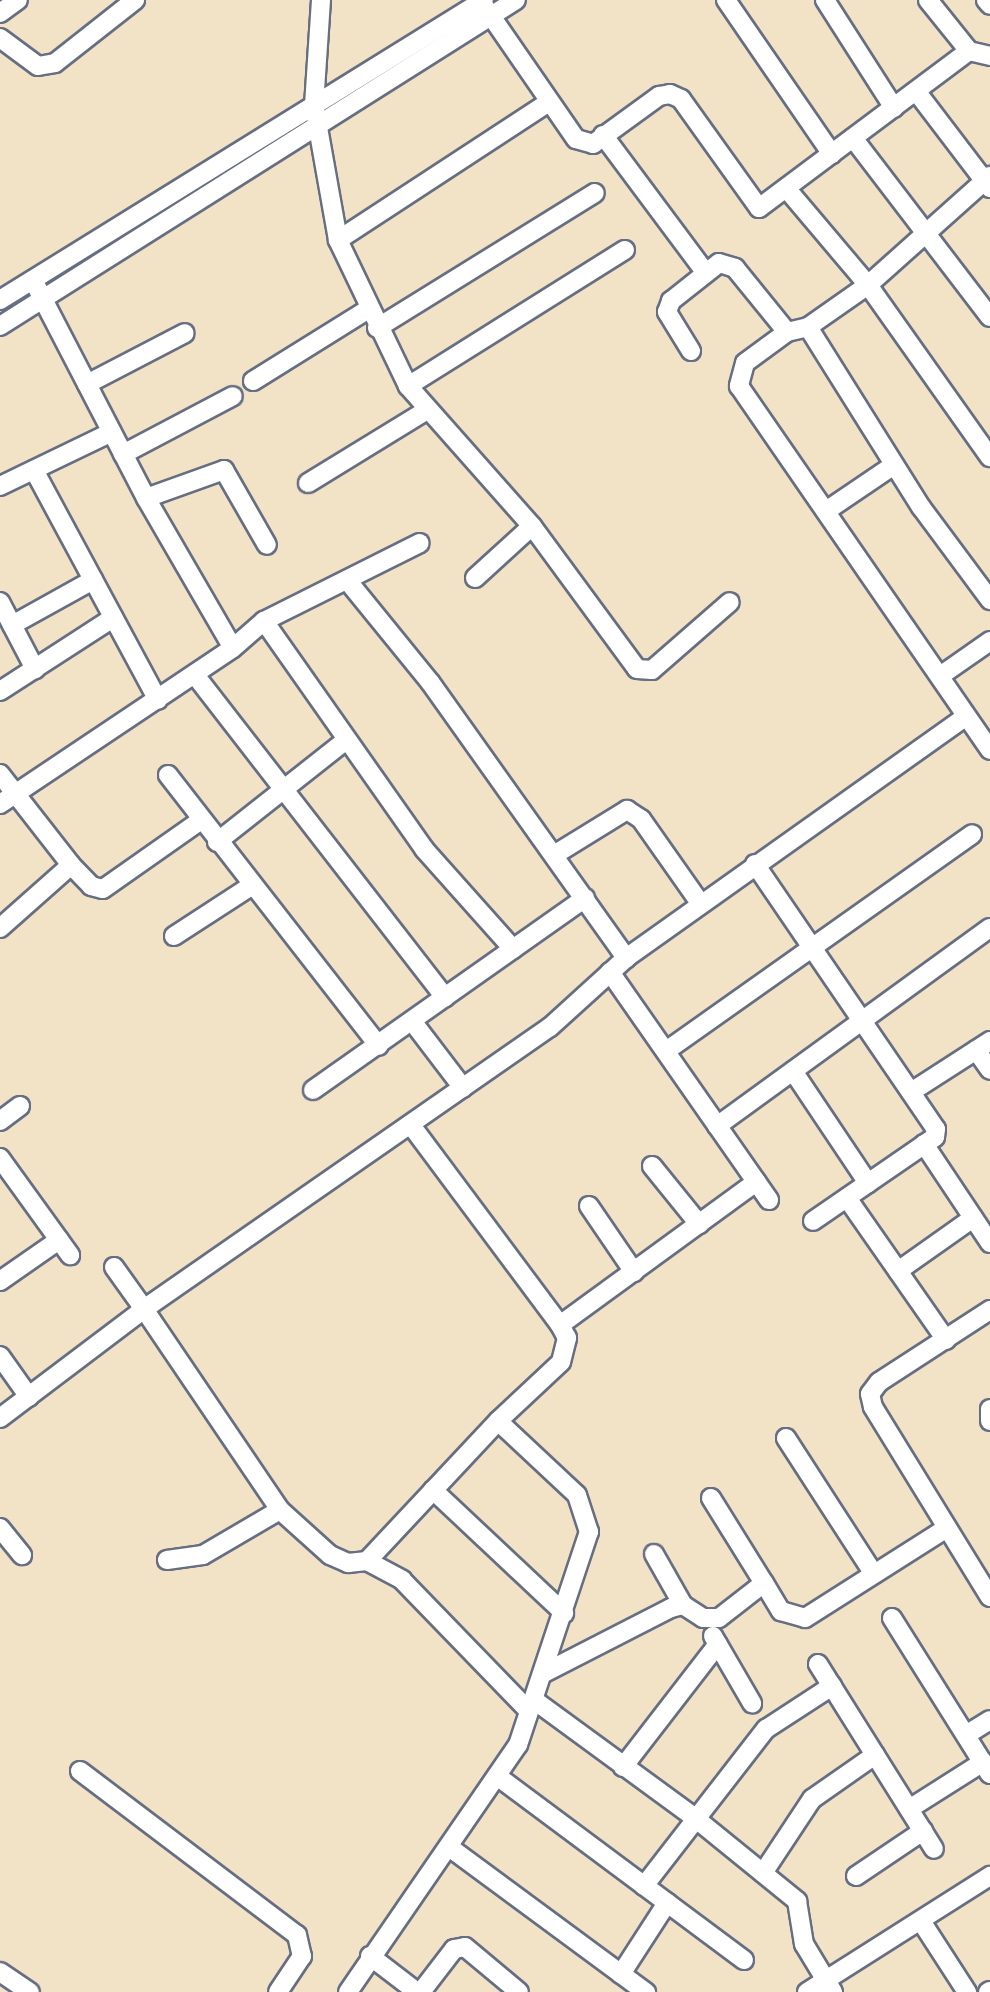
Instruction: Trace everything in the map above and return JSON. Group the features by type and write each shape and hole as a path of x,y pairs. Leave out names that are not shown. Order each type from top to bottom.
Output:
{"street":[{"path":"0,13 18,0"},
{"path":"0,38 38,66 55,63 135,0"},
{"path":"321,0 314,105 338,240 367,310 408,386 532,526 637,669 652,670 730,602"},
{"path":"0,300 314,105 484,5 516,0"},
{"path":"726,0 832,154"},
{"path":"825,0 894,108"},
{"path":"928,0 969,51 989,54"},
{"path":"986,0 990,5"},
{"path":"484,5 547,103 583,143 603,135 659,96 670,94 681,99 759,208 969,51"},
{"path":"0,326 317,125 484,5"},
{"path":"916,91 988,181 923,233 868,285 808,327 787,332 745,363 739,386 990,750"},
{"path":"338,240 547,103"},
{"path":"603,135 706,273"},
{"path":"853,138 990,317"},
{"path":"786,188 868,285 990,457"},
{"path":"377,328 595,193"},
{"path":"408,386 625,250"},
{"path":"691,351 667,312 671,301 706,273 728,262 787,332"},
{"path":"33,280 146,498 233,648"},
{"path":"253,381 367,310"},
{"path":"808,327 894,465 990,600"},
{"path":"87,384 185,333"},
{"path":"123,454 233,396"},
{"path":"308,483 427,410"},
{"path":"0,486 112,432"},
{"path":"826,511 894,465"},
{"path":"34,470 158,700"},
{"path":"146,498 224,470 267,545"},
{"path":"475,578 532,526"},
{"path":"8,800 195,675 264,621 420,543"},
{"path":"12,625 93,580"},
{"path":"347,580 430,682 626,958"},
{"path":"0,602 35,669"},
{"path":"0,691 113,618"},
{"path":"264,621 345,741 424,849 513,949"},
{"path":"940,676 990,641"},
{"path":"195,675 445,997"},
{"path":"0,1418 144,1309 550,1027 626,958 966,716"},
{"path":"217,842 345,741"},
{"path":"0,774 8,800 91,886 103,889 201,820"},
{"path":"168,775 251,886 379,1046"},
{"path":"554,855 627,810 641,819 700,903"},
{"path":"666,1051 972,834"},
{"path":"755,864 936,1129 924,1144 813,1221"},
{"path":"0,928 71,865"},
{"path":"174,936 251,886"},
{"path":"313,1090 585,898"},
{"path":"717,1126 990,928"},
{"path":"610,972 769,1200"},
{"path":"412,1021 463,1088"},
{"path":"911,1092 983,1046 990,1070"},
{"path":"793,1071 868,1183"},
{"path":"0,1121 20,1106"},
{"path":"367,1561 498,1421 561,1362 567,1338 411,1125"},
{"path":"924,1144 990,1243"},
{"path":"0,1158 70,1255"},
{"path":"652,1166 699,1224"},
{"path":"560,1325 756,1182"},
{"path":"847,1198 946,1340"},
{"path":"589,1206 634,1272"},
{"path":"898,1271 973,1218"},
{"path":"0,1281 59,1240"},
{"path":"114,1267 280,1510 330,1555 348,1563 367,1561 402,1580 531,1705 695,1818 763,1873 803,1908 799,1926 804,1944 830,1986"},
{"path":"990,1310 879,1382 870,1394 873,1407 990,1597"},
{"path":"0,1356 29,1397"},
{"path":"990,1409 990,1421"},
{"path":"348,1992 518,1745 589,1532 586,1511 577,1495 498,1421"},
{"path":"786,1438 874,1574"},
{"path":"433,1490 564,1613"},
{"path":"711,1498 781,1611 805,1618 947,1528"},
{"path":"167,1560 203,1555 280,1510"},
{"path":"0,1528 22,1555"},
{"path":"654,1554 683,1605 703,1618 752,1703"},
{"path":"703,1618 719,1618 764,1583"},
{"path":"544,1673 683,1605"},
{"path":"892,1618 986,1768 909,1809"},
{"path":"623,1767 718,1644"},
{"path":"818,1664 934,1849"},
{"path":"644,1886 766,1729 832,1686"},
{"path":"966,1735 990,1720"},
{"path":"763,1873 812,1799 875,1755"},
{"path":"80,1771 291,1928 302,1956 278,1992"},
{"path":"497,1776 744,1960"},
{"path":"856,1876 923,1831"},
{"path":"449,1847 646,1992"},
{"path":"807,1992 830,1986 990,1876"},
{"path":"621,1974 667,1903"},
{"path":"921,1921 967,1992"},
{"path":"370,1956 419,1992 454,1949 465,1947 519,1992"},
{"path":"0,1972 30,1992"}]}
